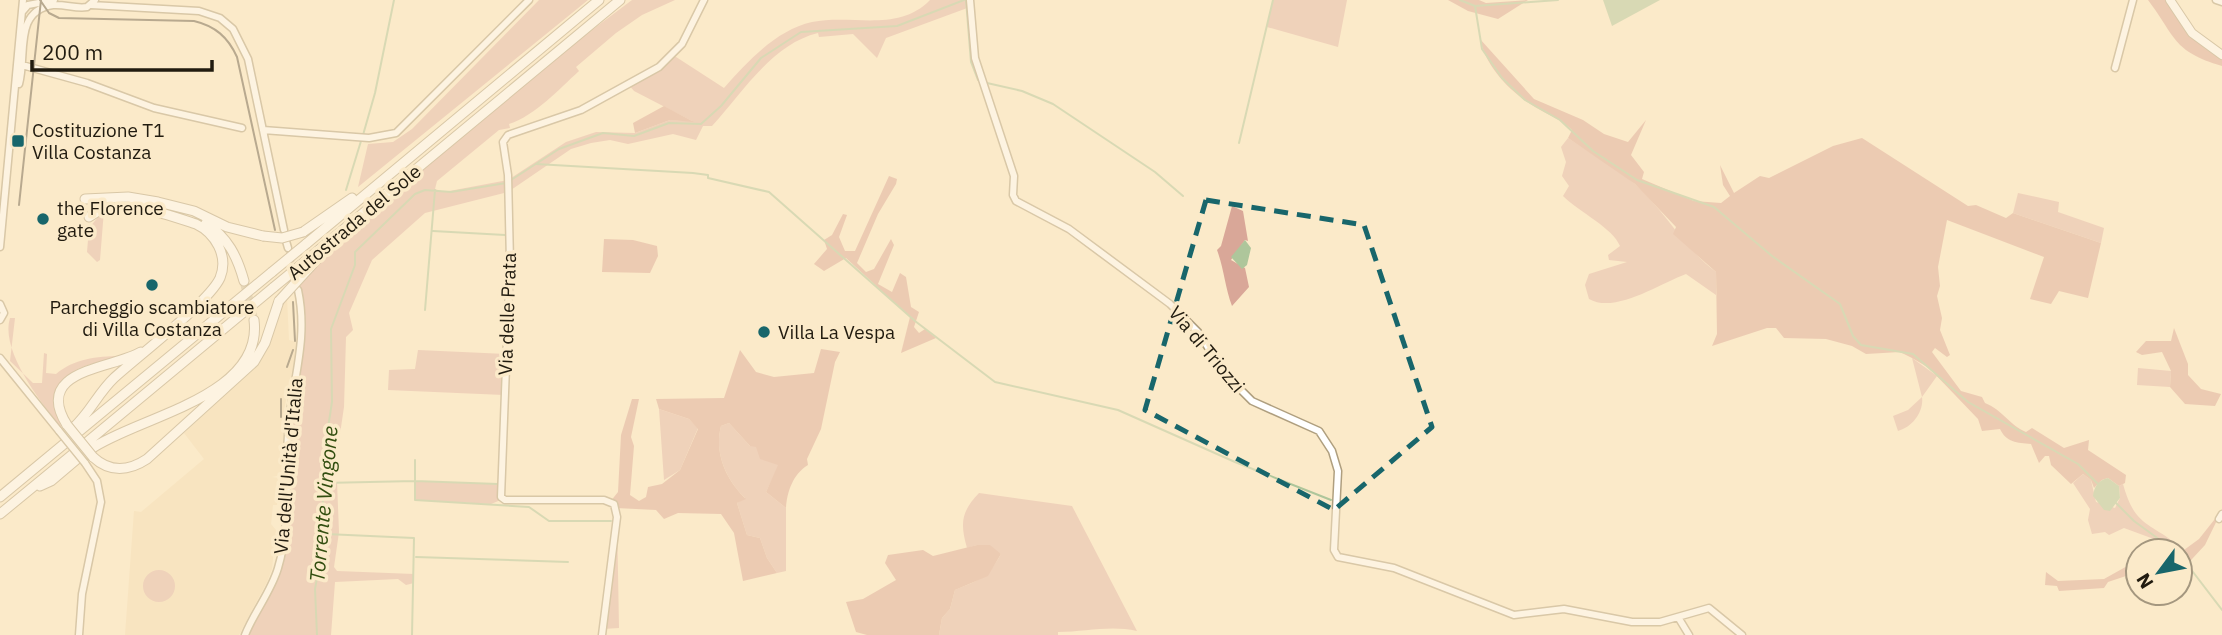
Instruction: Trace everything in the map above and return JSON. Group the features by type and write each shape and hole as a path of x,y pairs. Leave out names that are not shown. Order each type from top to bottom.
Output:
{"highway":[{"name":"Autostrada del Sole","path":"0,497 20,481 67,433 272,272 599,0"},
{"name":"Autostrada del Sole","path":"0,514 84,454 274,287 324,255 337,235 620,0"},
{"path":"85,199 128,197 158,202 194,211 227,227 263,236 286,237 303,232 389,174"},
{"path":"158,202 193,215 220,234 235,254 244,281"},
{"path":"67,433 90,412 108,384 215,286 223,267 219,247 205,228 182,219 117,206 98,209 89,217"},
{"path":"153,343 123,361 82,371 68,380 60,403 67,433 84,454 105,466 120,469 135,466 147,458 254,362 265,343 279,302 309,263"},
{"path":"84,454 122,430 185,408 208,393 245,358 252,343 254,320"}],"main road":[{"path":"2170,0 2192,33 2222,55"}],"street":[{"path":"0,247 17,90 23,0"},
{"path":"22,12 25,6 33,2 54,0"},
{"path":"107,0 115,6"},
{"path":"262,130 369,138 388,136 403,128 530,0"},
{"name":"Via delle Prata","path":"602,635 617,508 604,500 505,500 501,497 510,262 508,175 503,148 508,135 581,110 659,67 682,44 704,0"},
{"path":"2115,68 2133,0"},
{"path":"2216,0 2222,2"},
{"name":"Via di Triozzi","path":"970,1 975,58 1014,176 1013,195 1016,201 1069,229 1170,304 1198,332 1225,374 1252,401 1319,431 1332,452 1338,471 1335,555 1394,568 1514,615 1555,609 1632,622 1660,622 1709,608 1742,635"},
{"path":"17,90 25,27 31,15 40,9 72,3 93,3 199,11 226,22 245,48 284,230"},
{"path":"22,65 87,83 154,108 242,128"},
{"name":"Via dell'Unità d'Italia","path":"245,635 275,576 281,554 288,426 304,330 298,290"},
{"path":"0,304 4,313 0,320"},
{"path":"0,358 67,433"},
{"path":"79,635 82,594 101,499 97,481 84,454"},
{"path":"1678,617 1689,635"}],"highlighted area":[{"path":"1206,200 1364,225 1432,427 1334,510 1145,410"}],"shaded area":[{"path":"539,0 588,0 358,187 368,144 393,142 412,129"},
{"path":"632,0 675,0 642,15 616,33 576,67 579,71 546,101 528,115 509,124 510,128 499,130 437,181 435,189 444,192 508,180 566,142 596,132 635,133 670,120 692,121 634,91 629,85 673,55 724,88 763,48 799,26 828,20 889,19 917,10 930,0 970,0 970,7 886,38 877,58 853,34 819,37 818,33 802,39 772,58 712,126 703,126 696,140 673,134 628,144 610,140 591,143 571,149 508,192 425,213 372,260 349,313 353,330 346,337 344,407 333,481 337,482 339,532 334,567 337,571 414,574 414,583 406,585 398,579 335,582 331,635 245,635 268,590 281,554 287,453 303,339 299,276 337,235 512,90"},
{"path":"1273,0 1347,0 1338,47 1267,27"},
{"path":"1448,0 1479,0 1486,3 1528,0 1498,19 1468,11"},
{"path":"1603,0 1660,0 1612,26"},
{"path":"2148,0 2170,0 2192,33 2222,55 2222,66 2193,55 2184,48"},
{"path":"1480,39 1534,99 1583,120 1604,134 1628,142 1646,120 1631,155 1644,172 1642,179 1694,201 1721,203 1730,196 1723,185 1720,165 1734,193 1760,176 1769,178 1833,146 1862,138 1968,206 1976,205 2006,218 2013,213 2101,243 2088,298 2059,291 2051,304 2030,299 2044,257 1947,220 1938,267 1940,286 1937,296 1942,318 1940,330 1950,355 1947,357 1935,348 1932,352 1961,391 1982,397 1985,403 2015,426 2026,432 2032,428 2064,448 2089,440 2088,450 2126,475 2125,483 2119,486 2108,478 2094,488 2091,480 2083,474 2071,484 2051,465 2049,456 2045,456 2039,463 2031,444 2009,439 2000,429 1982,431 1978,419 1929,368 1900,352 1866,354 1852,346 1826,339 1784,338 1776,328 1767,328 1712,346 1717,334 1716,272 1673,234 1676,227 1635,184 1568,138 1572,130 1568,126 1526,101 1508,86 1493,69"},
{"path":"664,106 694,122 670,120 635,133 633,123"},
{"path":"1568,138 1619,172 1646,195 1694,252 1716,272 1716,295 1686,274 1624,300 1600,303 1589,299 1585,285 1589,274 1627,262 1609,260 1608,255 1620,246 1616,239 1563,196 1569,186 1562,176 1566,162 1561,147"},
{"path":"889,176 897,179 896,184 878,214 857,263 866,272 874,269 891,239 894,245 878,284 892,292 900,273 906,277 911,307 919,312 914,327 919,333 925,329 936,338 901,353 910,317 846,258 824,271 814,264 827,249 824,240 832,235 843,214 847,215 839,237 845,251 855,251"},
{"path":"2018,193 2059,202 2058,212 2104,228 2101,243 2013,213"},
{"path":"1232,206 1243,211 1248,241 1245,240 1231,260 1245,268 1249,287 1232,306 1217,250 1221,246"},
{"path":"104,210 100,260 97,262 87,252 89,228"},
{"path":"604,239 633,240 657,246 658,256 650,273 602,272"},
{"path":"1245,240 1251,248 1247,265 1242,269 1231,257"},
{"path":"287,298 289,340 298,342 284,410 282,475 272,477 279,478 277,505 273,505 271,524 276,530 272,569 267,582 239,635 125,635 134,511 141,512 204,459 184,433 256,366 267,350 280,307"},
{"path":"10,318 15,318 12,347 8,331"},
{"path":"2174,328 2188,364 2188,375 2201,389 2221,394 2215,406 2185,404 2170,387 2171,371 2162,352 2142,355 2136,352 2146,341 2171,341"},
{"path":"12,347 16,360 23,374 10,361"},
{"path":"821,349 840,352 835,362 821,429 807,459 808,465 798,473 792,484 786,508 766,492 778,465 760,459 756,447 750,446 729,423 721,426 719,436 723,466 746,499 737,503 747,535 760,538 767,558 777,573 743,581 734,533 721,514 678,513 664,519 656,510 616,508 610,502 618,492 621,435 632,399 639,399 631,437 634,446 630,495 639,501 646,497 648,487 662,484 680,470 698,429 689,419 659,409 656,399 724,398 740,350 756,372 774,377 814,373"},
{"path":"418,350 506,354 504,395 388,390 389,370 415,369"},
{"path":"44,353 47,354 46,373 56,374 86,359 121,356 77,369 64,381 57,405 62,428 23,374 33,383 42,383"},
{"path":"1912,358 1937,376 1922,397"},
{"path":"2138,368 2171,371 2170,387 2137,385"},
{"path":"1922,397 1916,418 1898,431 1893,416 1908,410"},
{"path":"659,409 689,419 698,428 680,470 664,480"},
{"path":"729,423 750,446 753,444 779,465 766,492 786,508 786,571 777,573 767,558 760,538 747,535 737,503 745,498 727,474 719,446 721,426"},
{"path":"2083,474 2091,480 2096,502 2115,508 2120,498 2119,486 2123,484 2138,516 2166,537 2148,537 2124,528 2109,535 2105,532 2092,534 2088,520 2090,509 2073,483"},
{"path":"2108,478 2119,486 2120,498 2110,511 2104,510 2093,496 2097,484"},
{"path":"415,481 498,484 501,485 503,499 491,504 415,500"},
{"path":"979,493 1072,506 1137,631 1107,629 1058,632 1058,635 939,635 942,618 950,609 955,590 982,577 992,569 1001,554 977,545 967,548 963,532 965,512"},
{"path":"2222,510 2205,545 2194,557 2194,543"},
{"path":"617,517 619,628 603,629"},
{"path":"977,545 990,545 1001,554 988,576 955,590 950,609 942,618 939,635 867,635 856,632 846,602 863,599 896,580 885,563 888,555 923,550 933,556"},
{"path":"2124,568 2124,577 2108,582 2104,588 2059,591 2057,586 2045,585 2046,572 2058,581 2104,579"},
{"path":"159,570 170,575 175,586 170,597 159,602 148,597 143,586 148,575"}],"waterway":[{"name":"Torrente Vingone","path":"363,135 375,93 394,0"},
{"path":"511,180 559,149 603,133 634,136 669,123 701,124 721,106 761,58 801,32 897,26 964,0"},
{"path":"966,0 971,62 978,80"},
{"path":"1239,143 1273,0"},
{"path":"1460,0 1475,6 1558,0"},
{"path":"1475,6 1482,49 1502,78 1525,100 1560,120 1593,151 1637,180 1714,207 1772,256 1840,304 1853,336 1861,345 1913,354 1968,402 2078,464 2098,484"},
{"path":"987,83 1022,91 1053,104 1155,172 1183,196"},
{"name":"Torrente Vingone","path":"346,190 361,141"},
{"path":"536,164 693,173 769,192 915,321 995,382 1118,410 1235,462 1331,500"},
{"name":"Torrente Vingone","path":"317,635 315,589 325,534 321,473 332,402 331,329 355,265 355,252 415,194 425,190 451,192 506,183"},
{"path":"425,310 435,190"},
{"path":"433,231 505,235"},
{"path":"415,460 415,500 529,507 549,521 611,521"},
{"path":"324,483 415,481 498,484"},
{"path":"2116,503 2156,537"},
{"path":"326,534 414,538 412,635"},
{"path":"416,557 568,562"},
{"path":"2194,573 2222,610"}],"tunnel":[{"path":"288,248 294,274"},
{"path":"244,281 254,320"}],"tram line":[{"path":"40,0 49,13 59,18 194,21 214,29 225,38 237,57 275,230"},
{"path":"19,205 41,0"},
{"path":"293,302 295,341"},
{"path":"287,367 293,350"},
{"path":"281,399 281,417"}],"place":[{"name":"Costituzione T1 Villa Costanza","path":"18,141"},
{"name":"the Florence gate","path":"43,219"},
{"name":"Parcheggio scambiatore di Villa Costanza","path":"152,285"},
{"name":"Villa La Vespa","path":"764,332"}]}
